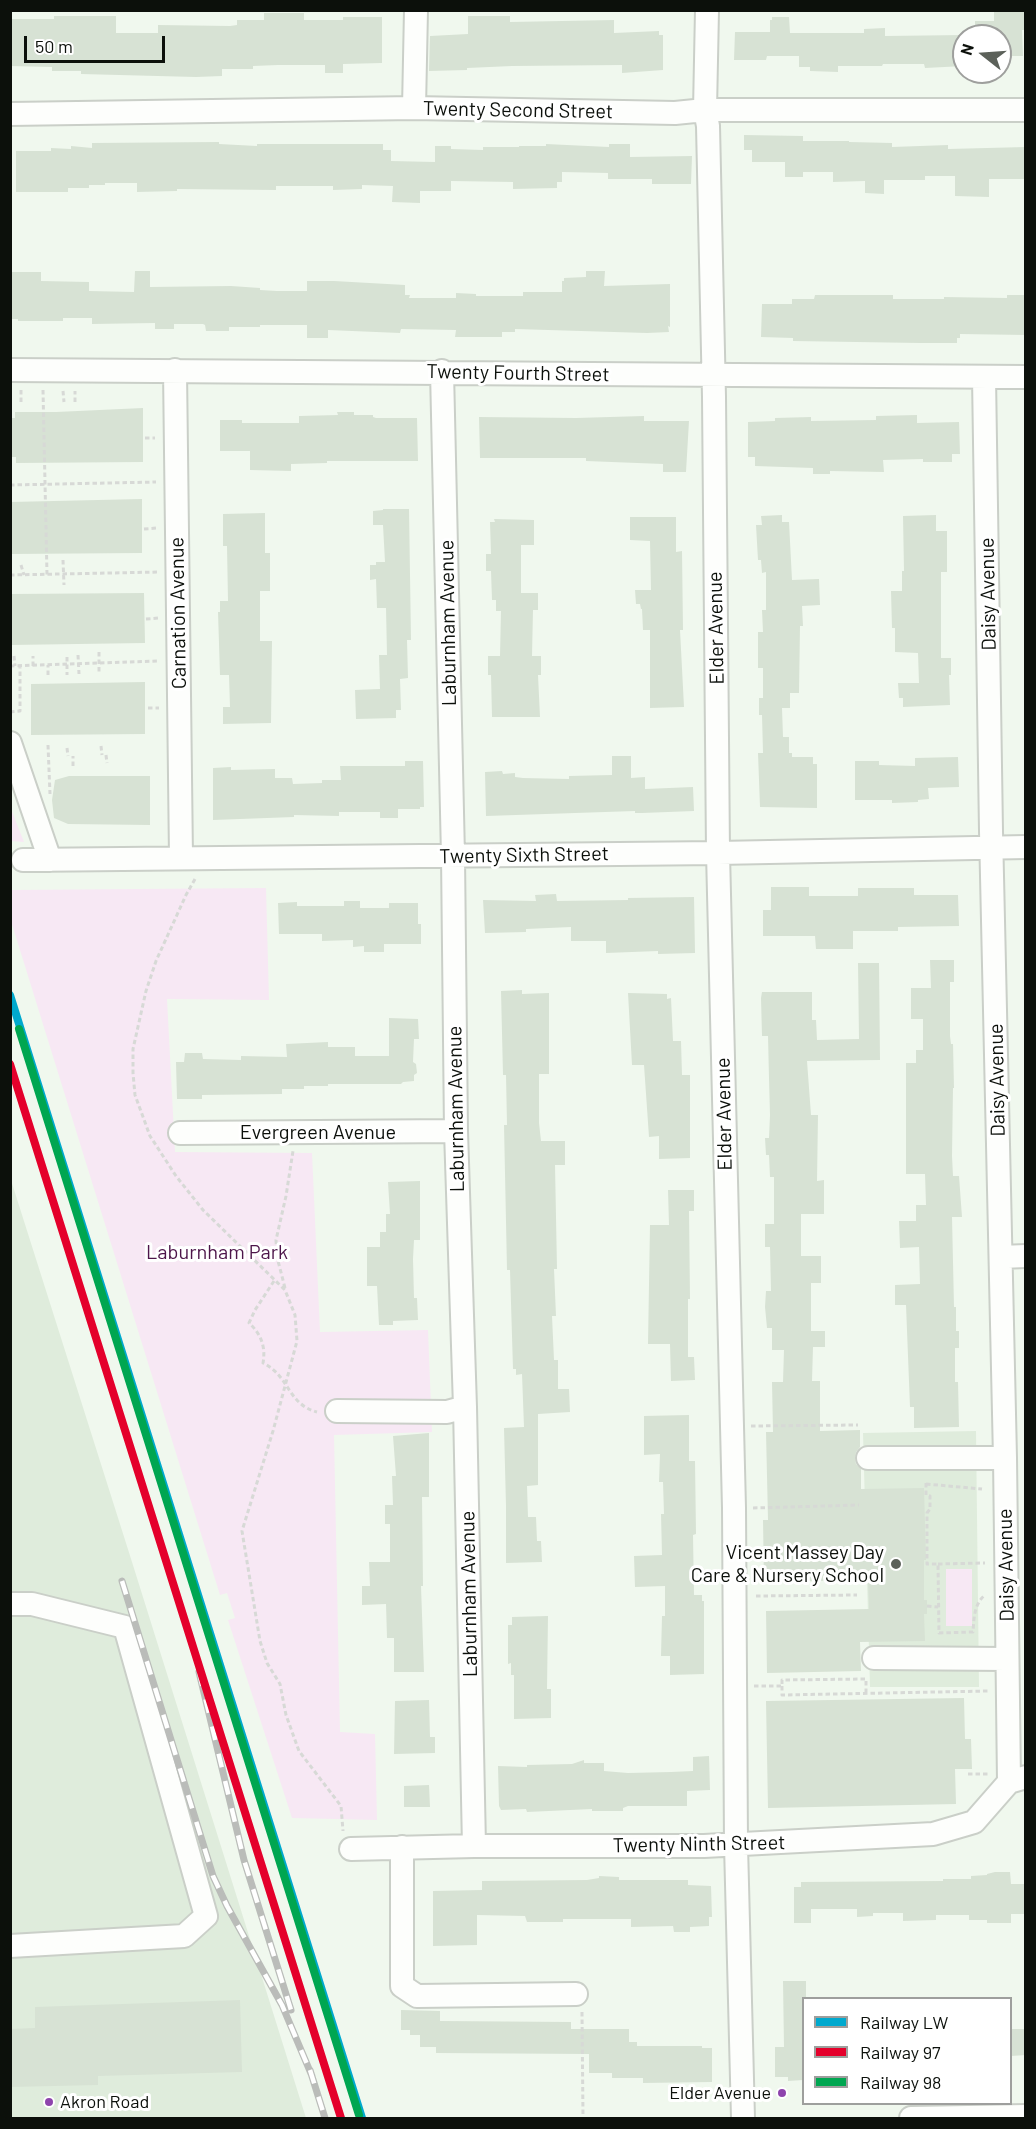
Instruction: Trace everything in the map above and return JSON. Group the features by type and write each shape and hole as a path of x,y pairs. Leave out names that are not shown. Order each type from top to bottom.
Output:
{"street":[{"path":"414,108 416,10"},
{"name":"Elder Avenue","path":"707,10 705,110 708,126 714,376 718,854 734,1508 736,1845 743,2118"},
{"name":"Twenty Second Street","path":"10,114 414,108 675,113 705,110 1026,110"},
{"name":"Twenty Fourth Street","path":"16,377 176,369 714,376 1026,377"},
{"name":"Carnation Avenue","path":"176,369 181,857"},
{"name":"Laburnham Avenue","path":"442,372 453,856 456,1131 465,1407 474,1846"},
{"name":"Daisy Avenue","path":"984,377 991,847 1005,1458 1008,1778"},
{"path":"10,743 50,860"},
{"name":"Twenty Sixth Street","path":"23,860 718,854 1026,847"},
{"name":"Evergreen Avenue","path":"180,1133 456,1131"},
{"path":"1001,1257 1026,1256"},
{"path":"337,1410 447,1412 465,1407"},
{"path":"868,1458 1005,1458"},
{"path":"10,1604 32,1604 125,1627 206,1916 184,1936 10,1946"},
{"path":"874,1659 1007,1659"},
{"name":"Twenty Ninth Street","path":"351,1849 736,1845 933,1834 974,1822 1008,1778"},
{"path":"402,1847 402,1986 417,1996 576,1994"},
{"path":"911,2118 1026,2116"}],"path":[{"path":"16,377 21,402"},
{"path":"43,386 47,574"},
{"path":"63,386 63,402"},
{"path":"75,386 75,402"},
{"path":"145,438 160,438"},
{"path":"10,485 160,482"},
{"path":"144,529 161,528"},
{"path":"63,560 64,585"},
{"path":"21,565 24,575"},
{"path":"10,575 162,572"},
{"path":"146,619 162,618"},
{"path":"99,652 99,674"},
{"path":"10,712 20,711 14,656"},
{"path":"33,656 33,666"},
{"path":"78,656 79,674"},
{"path":"67,657 68,675"},
{"path":"15,666 163,661"},
{"path":"48,665 48,675"},
{"path":"148,708 164,708"},
{"path":"48,745 50,801"},
{"path":"102,746 107,763"},
{"path":"67,748 68,756"},
{"path":"73,756 73,766"},
{"path":"285,1290 276,1240 290,1173 293,1151 291,1132"},
{"path":"274,1280 249,1323 263,1344 262,1363 279,1374 301,1406 318,1412 337,1410"},
{"path":"286,1386 242,1532 260,1641 267,1663 280,1684 286,1715 299,1751 341,1806 343,1837 351,1849"},
{"path":"746,1426 858,1425"},
{"path":"982,1489 926,1484 926,1495 930,1496 930,1509 927,1513 927,1564 985,1563"},
{"path":"734,1508 859,1505"},
{"path":"938,1563 939,1633 973,1632 974,1614 985,1595"},
{"path":"748,1596 857,1595"},
{"path":"927,1606 939,1607"},
{"path":"866,1693 866,1679 782,1680 782,1695 988,1691"},
{"path":"750,1686 782,1686"},
{"path":"968,1774 1008,1778"},
{"path":"576,1994 582,2004 583,2118"}],"shaded area":[{"path":"10,1177 132,1562 306,2118 11,2118"},
{"path":"976,1431 979,1687 870,1687 863,1433"}],"green space":[{"path":"11,809 24,842 11,841"},
{"name":"Laburnham Park","path":"266,888 269,1000 167,999 175,1152 312,1153 320,1332 428,1330 432,1432 334,1435 340,1732 375,1734 377,1820 292,1818 228,1620 235,1618 227,1593 220,1595 11,921 10,890"},
{"path":"946,1569 972,1569 972,1626 946,1626"}],"building":[{"path":"994,10 1026,10 1026,30 1022,30 1023,56 1012,56 1012,24 975,24 975,21 994,21"},
{"path":"264,13 304,13 304,20 382,17 382,63 343,64 343,73 325,73 325,65 278,65 253,66 253,69 222,69 222,76 196,77 81,74 81,71 52,71 52,67 10,66 10,19 116,16 116,33 158,33 158,25 230,26 237,25 237,20 264,20"},
{"path":"468,16 510,16 510,22 614,20 614,33 659,31 659,35 663,35 663,70 622,73 622,65 512,66 429,71 430,36 468,34"},
{"path":"772,17 789,17 790,33 864,33 864,29 885,28 885,36 952,35 952,67 925,68 924,64 838,66 838,72 810,71 810,67 799,67 799,56 767,56 766,60 734,60 735,32 770,32 770,20"},
{"path":"744,135 803,136 803,141 892,143 892,147 948,145 948,149 1026,147 1026,179 989,179 989,197 955,196 955,176 925,176 925,180 884,180 884,194 865,193 865,181 833,182 833,172 803,172 803,177 785,177 785,162 752,162 752,150 744,150"},
{"path":"219,142 219,144 257,146 257,144 383,144 383,150 391,150 391,161 435,162 435,146 483,150 483,147 546,146 546,144 609,147 609,144 630,144 630,157 692,156 691,184 652,184 652,179 608,179 608,173 562,172 562,182 557,182 557,188 513,189 513,182 451,181 451,191 420,191 420,203 392,202 393,186 362,185 362,189 333,190 333,186 276,186 276,190 177,189 177,191 137,192 137,183 105,183 105,185 89,185 89,188 68,188 68,192 16,192 16,151 51,151 51,148 71,149 71,146 92,148 92,143"},
{"path":"135,271 150,271 150,287 231,286 260,288 260,290 307,291 307,281 334,281 405,285 405,295 410,295 409,298 456,298 456,293 476,294 476,296 523,296 523,292 562,292 564,278 586,277 586,271 605,271 604,286 670,284 670,327 668,326 669,332 647,333 515,329 515,332 502,332 502,337 455,337 456,330 401,329 400,333 328,330 328,338 307,338 307,325 260,325 260,327 229,327 229,331 206,331 203,324 174,324 174,329 155,329 155,323 92,324 92,318 63,318 63,321 10,319 10,272 41,272 41,281 89,282 89,291 134,292"},
{"path":"815,295 893,295 893,299 944,299 944,297 1007,298 1007,295 1026,295 1026,335 960,334 957,343 793,341 793,338 761,337 762,304 792,304 792,299 814,299"},
{"path":"143,408 143,462 16,463 16,457 10,457 10,418 15,418 15,412"},
{"path":"337,412 354,412 354,415 373,415 376,418 417,418 418,461 327,461 327,463 291,464 291,471 250,470 250,451 220,451 220,420 242,420 242,423 299,423 299,416 338,415"},
{"path":"917,415 917,423 959,422 960,454 952,454 952,462 923,462 923,459 883,460 884,472 830,471 830,474 813,474 813,468 755,466 755,457 748,457 748,422 775,421 775,418 811,417 811,421 876,420 876,416"},
{"path":"644,416 644,421 689,421 686,472 663,472 663,464 586,461 586,458 480,458 479,417"},
{"path":"142,499 142,553 10,554 10,502"},
{"path":"409,509 411,640 407,640 408,678 400,679 401,710 396,710 396,718 356,719 355,690 380,689 379,655 387,655 386,608 377,608 376,579 370,580 370,565 385,562 383,525 373,525 373,511"},
{"path":"265,513 265,553 270,553 270,591 260,591 260,641 272,641 271,723 223,724 223,707 230,707 229,675 220,675 218,612 220,612 220,601 228,601 227,546 223,546 223,514"},
{"path":"782,515 782,522 789,522 792,580 819,579 820,605 802,606 799,693 790,693 790,708 782,708 783,737 789,737 789,753 792,753 792,757 813,757 813,764 817,764 817,808 760,807 758,753 763,753 759,698 763,698 763,668 758,668 758,632 763,632 762,610 766,610 766,572 762,573 761,560 758,560 756,525 762,525 761,516"},
{"path":"936,515 936,531 947,531 947,572 941,572 941,658 951,658 950,705 903,707 903,698 899,698 898,683 919,683 918,653 895,652 895,628 892,628 891,591 902,591 902,571 904,571 903,516"},
{"path":"630,517 676,517 676,552 682,551 683,630 680,630 684,707 650,708 650,630 643,630 642,609 640,604 636,604 635,590 651,590 650,541 630,540"},
{"path":"494,519 534,520 534,545 521,545 521,593 538,593 538,610 533,610 532,656 541,656 541,675 538,675 540,717 492,717 488,656 500,656 501,611 496,611 496,600 492,600 491,571 486,571 486,554 491,554 490,522 495,522"},
{"path":"144,593 145,643 10,645 10,594"},
{"path":"145,682 145,734 31,735 31,684"},
{"path":"612,756 631,756 631,778 645,777 645,789 693,787 694,811 486,816 485,772 515,773 515,777 523,778 569,779 569,776 612,775"},
{"path":"958,757 959,787 928,788 929,799 918,800 918,802 892,803 892,800 855,800 855,761 879,761 879,765 915,766 915,758"},
{"path":"405,761 423,761 424,807 398,809 398,818 380,818 380,812 339,812 339,816 294,815 294,817 213,820 213,768 275,769 275,778 292,778 293,784 322,783 322,780 341,780 340,766 405,766"},
{"path":"69,776 150,776 150,825 68,824 54,818 52,800 55,780"},
{"path":"771,887 809,887 809,896 858,896 858,888 914,888 914,895 958,895 959,926 898,927 898,931 853,931 853,949 816,949 815,936 763,936 763,910 771,910"},
{"path":"556,894 557,901 694,897 695,953 658,954 658,951 606,953 606,941 571,941 571,927 526,929 526,932 485,933 483,900 536,901 535,895"},
{"path":"344,901 360,901 360,908 389,908 389,903 418,903 421,944 384,944 384,952 364,952 364,946 353,947 353,940 322,941 322,934 279,934 278,903 297,902 297,906 344,906"},
{"path":"930,960 954,960 954,982 950,982 950,1036 951,1044 953,1044 954,1088 952,1156 953,1176 959,1176 962,1217 952,1217 954,1307 956,1307 956,1331 959,1331 959,1348 955,1348 955,1382 958,1382 959,1427 914,1428 914,1407 910,1407 906,1305 895,1305 895,1285 920,1284 919,1247 900,1248 899,1221 916,1221 916,1205 926,1205 925,1174 906,1174 906,1063 916,1063 916,1050 923,1050 923,1019 911,1019 911,988 931,988"},
{"path":"858,963 879,963 880,1060 807,1061 811,1115 818,1115 817,1181 824,1180 824,1214 801,1214 801,1256 821,1256 821,1283 811,1283 811,1331 825,1331 825,1347 813,1347 812,1381 820,1381 820,1431 860,1430 860,1447 855,1459 861,1469 861,1489 924,1488 926,1560 924,1560 924,1600 927,1600 927,1614 924,1614 925,1641 860,1642 861,1671 767,1673 766,1611 869,1609 868,1580 764,1582 763,1520 768,1520 766,1432 773,1432 772,1382 783,1382 784,1350 772,1350 772,1328 767,1328 765,1307 766,1291 771,1291 770,1247 765,1247 765,1224 774,1224 774,1177 770,1177 769,1155 766,1155 765,1138 769,1138 770,1115 768,1036 762,1036 761,998 762,992 812,992 812,1020 816,1020 817,1040 859,1039"},
{"path":"522,990 522,994 549,993 549,1074 539,1074 539,1123 541,1141 565,1141 565,1165 555,1165 557,1269 554,1269 556,1316 552,1316 554,1360 558,1360 558,1389 569,1389 570,1412 538,1414 538,1485 527,1486 528,1517 536,1517 537,1541 541,1541 542,1562 506,1563 504,1428 524,1427 522,1374 516,1375 516,1369 513,1369 510,1270 507,1270 504,1125 507,1125 506,1075 503,1075 501,991"},
{"path":"628,993 667,994 667,999 671,998 673,1041 681,1041 682,1075 690,1075 690,1158 659,1159 659,1136 649,1137 644,1065 632,1065"},
{"path":"389,1018 418,1019 419,1039 414,1039 413,1062 416,1064 417,1073 414,1075 414,1081 401,1084 328,1084 328,1086 304,1086 304,1089 282,1089 282,1094 202,1095 202,1099 177,1099 176,1062 184,1062 185,1053 202,1053 203,1059 241,1060 241,1056 287,1057 286,1044 328,1042 328,1047 355,1047 355,1056 389,1056"},
{"path":"420,1181 420,1240 414,1240 413,1259 414,1298 417,1298 418,1320 393,1321 393,1325 379,1325 377,1286 367,1286 367,1247 380,1247 380,1232 386,1232 386,1214 390,1214 388,1182"},
{"path":"668,1190 694,1190 694,1211 689,1211 688,1357 694,1357 695,1380 671,1381 670,1344 648,1344 650,1225 669,1225"},
{"path":"689,1415 689,1461 695,1461 694,1595 702,1595 702,1601 704,1601 704,1674 670,1675 670,1656 661,1656 665,1586 635,1587 634,1556 662,1555 661,1514 664,1514 663,1482 659,1482 660,1454 644,1455 644,1416"},
{"path":"429,1433 429,1497 422,1497 423,1586 421,1586 424,1672 394,1672 394,1638 387,1638 386,1604 362,1605 362,1586 370,1586 369,1562 390,1562 390,1524 385,1524 385,1505 393,1505 392,1476 396,1476 393,1436"},
{"path":"548,1616 547,1689 551,1689 551,1718 514,1719 514,1675 511,1675 511,1663 508,1664 508,1625 512,1625 512,1617"},
{"path":"964,1698 965,1739 971,1739 972,1769 955,1769 956,1804 768,1808 766,1701"},
{"path":"429,1700 430,1737 435,1737 435,1753 394,1754 395,1701"},
{"path":"709,1756 710,1790 687,1791 687,1806 628,1806 623,1808 623,1811 592,1811 592,1809 527,1812 526,1809 501,1810 499,1806 498,1766 572,1764 584,1760 584,1763 604,1763 604,1771 628,1773 693,1771 693,1757"},
{"path":"429,1785 430,1807 404,1807 404,1786"},
{"path":"1010,1872 1011,1884 1026,1884 1026,1914 1011,1914 1011,1923 969,1920 969,1915 936,1915 936,1920 903,1921 903,1913 873,1913 873,1916 857,1917 857,1909 811,1909 811,1923 794,1923 794,1887 801,1887 801,1882 943,1881 943,1879 971,1879 971,1876"},
{"path":"599,1876 619,1877 619,1880 688,1880 688,1885 711,1886 712,1917 709,1917 709,1926 690,1927 690,1932 674,1932 673,1926 631,1927 631,1919 563,1919 563,1922 527,1922 525,1916 477,1915 477,1945 433,1946 433,1891 482,1890 482,1881 587,1880 599,1878"},
{"path":"783,1981 806,1981 806,1997 802,1997 802,2080 788,2081 788,2077 775,2077 775,2047 784,2047"},
{"path":"240,2000 242,2072 98,2076 98,2085 10,2087 10,2029 35,2028 35,2007"},
{"path":"401,2010 440,2011 440,2021 571,2022 571,2029 629,2029 629,2042 637,2042 637,2046 712,2048 712,2082 643,2083 643,2078 612,2078 612,2073 589,2073 589,2054 436,2053 436,2047 420,2047 420,2035 410,2035 410,2030 401,2030"},
{"path":"1012,2029 1026,2029 1026,2055 1012,2056"}],"railway":[{"path":"122,1581 213,1876 227,1906 282,2005 312,2076"},
{"path":"199,1672 244,1860 291,2010"},
{"path":"310,2070 325,2118"}],"rail line":[{"name":"LW","path":"10,995 362,2118"},
{"name":"98","path":"19,1029 359,2115"},
{"name":"97","path":"10,1064 341,2118"}],"place":[{"name":"Vicent Massey Day Care & Nursery School","path":"896,1564"},
{"name":"Elder Avenue","path":"782,2093"},
{"name":"Akron Road","path":"49,2102"}]}
